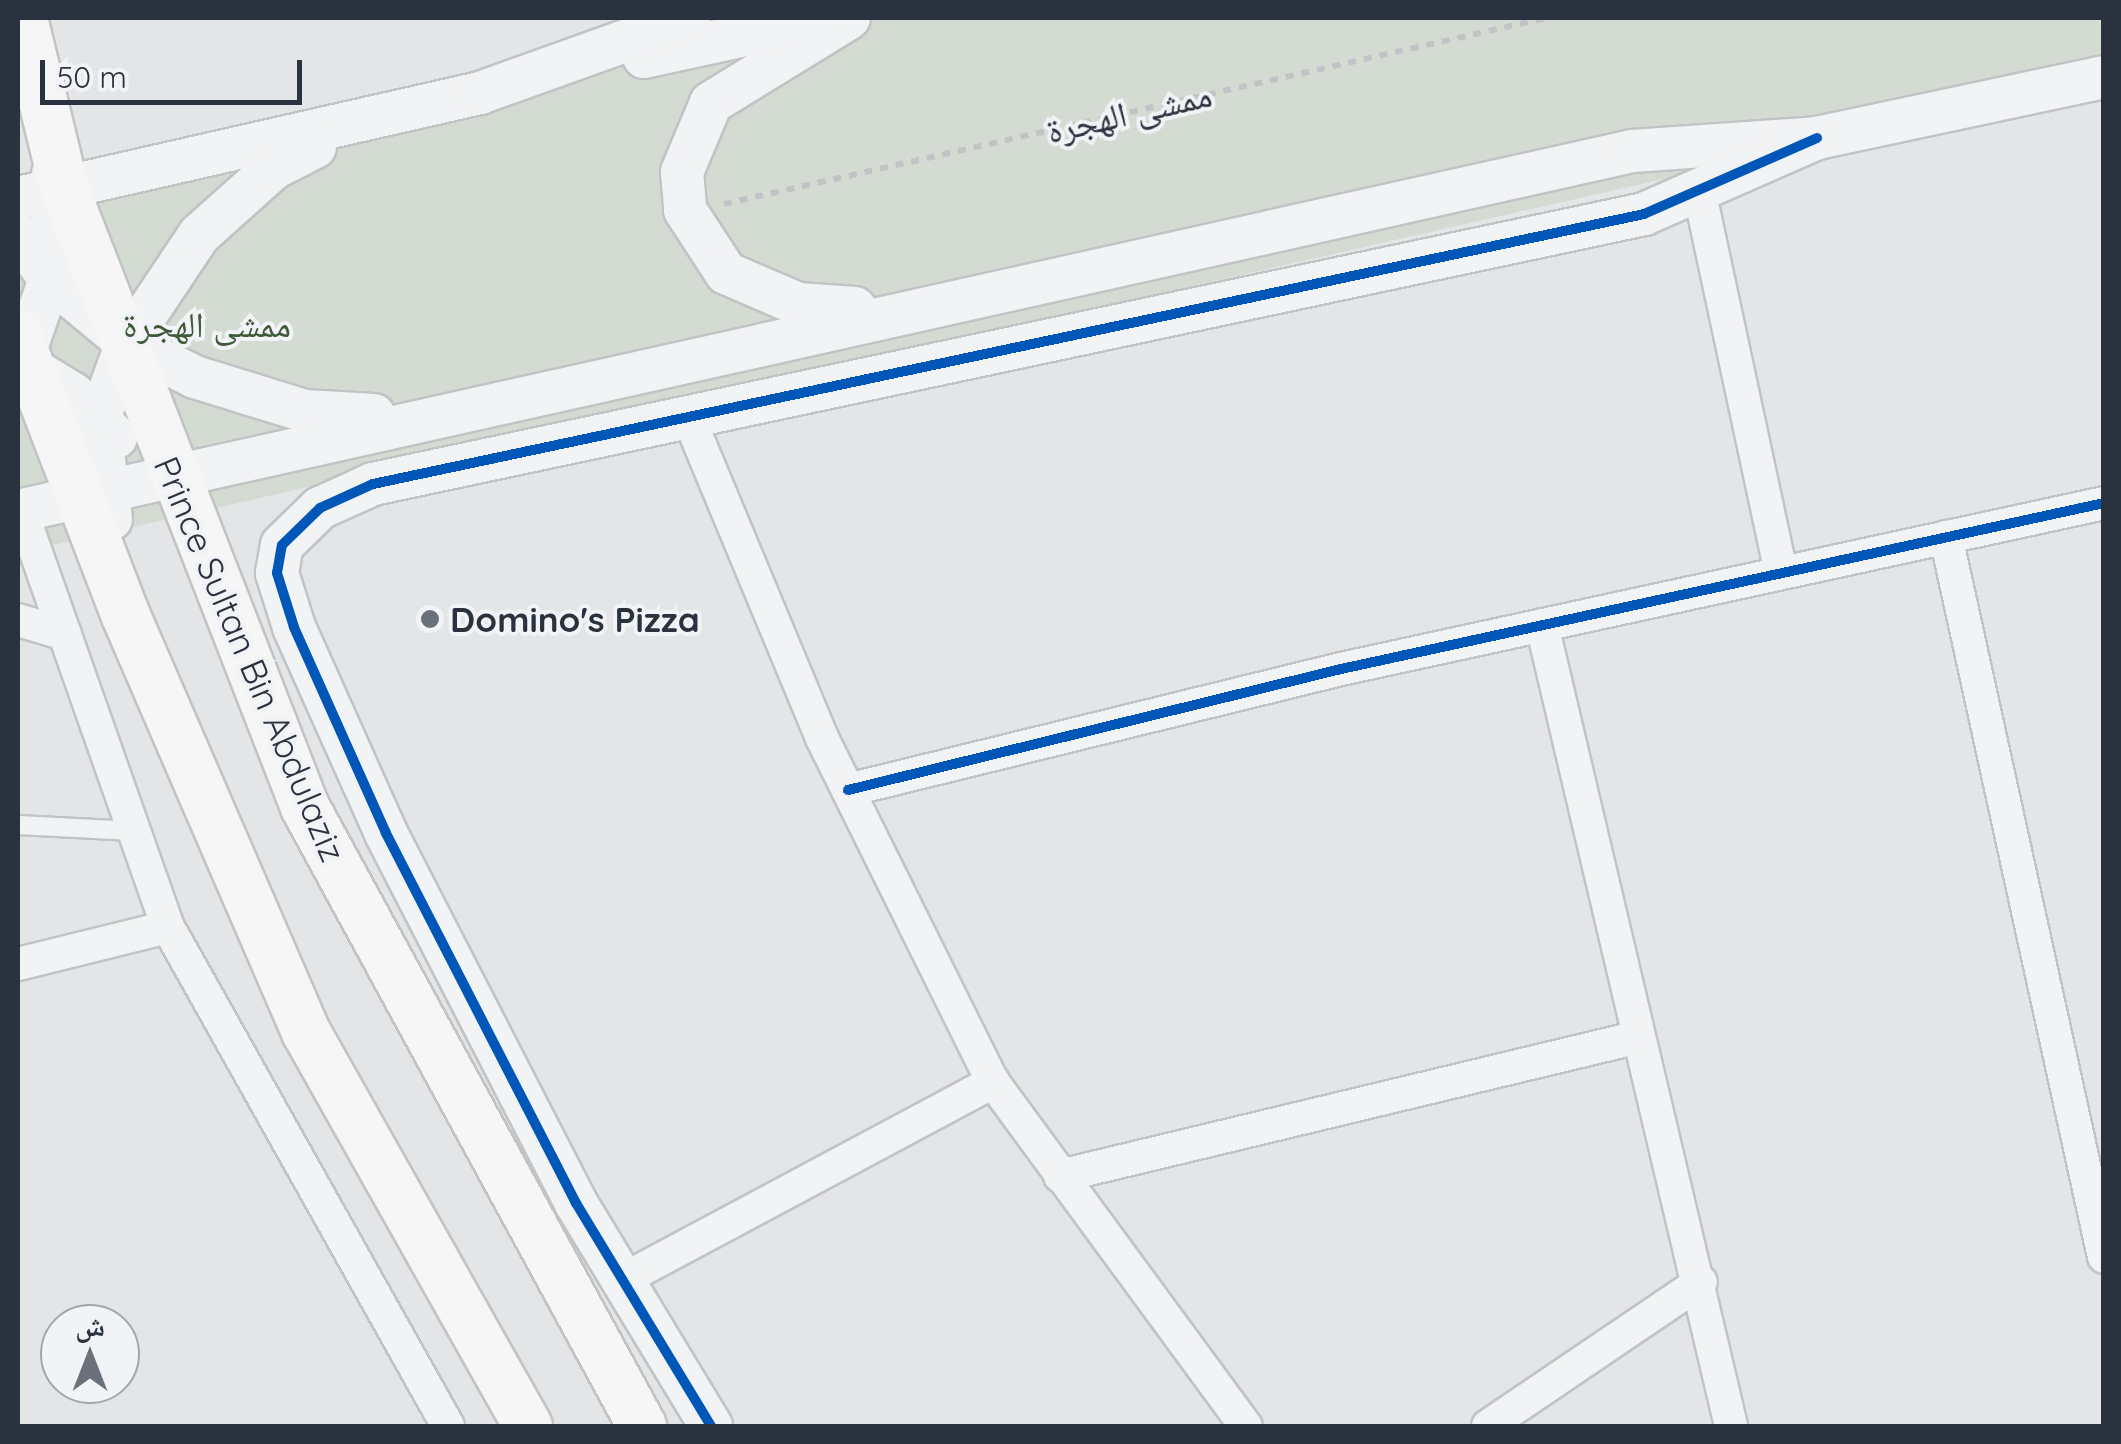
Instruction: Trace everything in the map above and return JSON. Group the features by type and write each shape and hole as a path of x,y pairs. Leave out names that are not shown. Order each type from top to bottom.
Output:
{"main road":[{"name":"Prince Sultan Bin Abdulaziz","path":"24,18 52,138 45,192 127,343 161,479 194,541 305,807 642,1426"},
{"path":"20,357 92,494 126,616 306,1032 528,1426"}],"street":[{"path":"480,93 689,18"},
{"path":"161,479 99,419 20,357 50,280 45,192 824,18"},
{"path":"849,18 710,103 690,136 685,210 700,245 760,292 798,304 907,311"},
{"path":"448,1426 168,927 19,510 1632,151 1817,138 2104,76"},
{"path":"92,494 99,419 127,343 198,236 274,168 365,122"},
{"path":"711,1426 622,1280 386,833 277,573 282,545 320,508 373,484 1644,214 1817,138"},
{"path":"1699,190 1781,572"},
{"path":"18,236 50,280 127,343 305,411 419,418"},
{"path":"688,416 848,790 993,1082 1246,1426"},
{"path":"848,790 1542,624 2104,503"},
{"path":"1946,537 2104,1257"},
{"path":"18,620 65,634"},
{"path":"1542,624 1634,1038 1702,1282 1730,1426"},
{"path":"18,964 168,927"},
{"path":"1060,1176 1634,1038"},
{"path":"622,1280 993,1082"},
{"path":"1488,1426 1702,1282"}],"lane":[{"path":"18,825 134,831"}],"green space":[{"name":"ممشى الهجرة","path":"738,18 2103,18 2103,79 18,553 18,181"}],"cycle path":[{"path":"711,1426 576,1203 386,833 294,627 277,573 282,545 320,508 373,484 1644,214 1817,138"},
{"path":"848,790 1341,669 2104,503"}],"place":[{"name":"Domino's Pizza","path":"430,619"}]}
